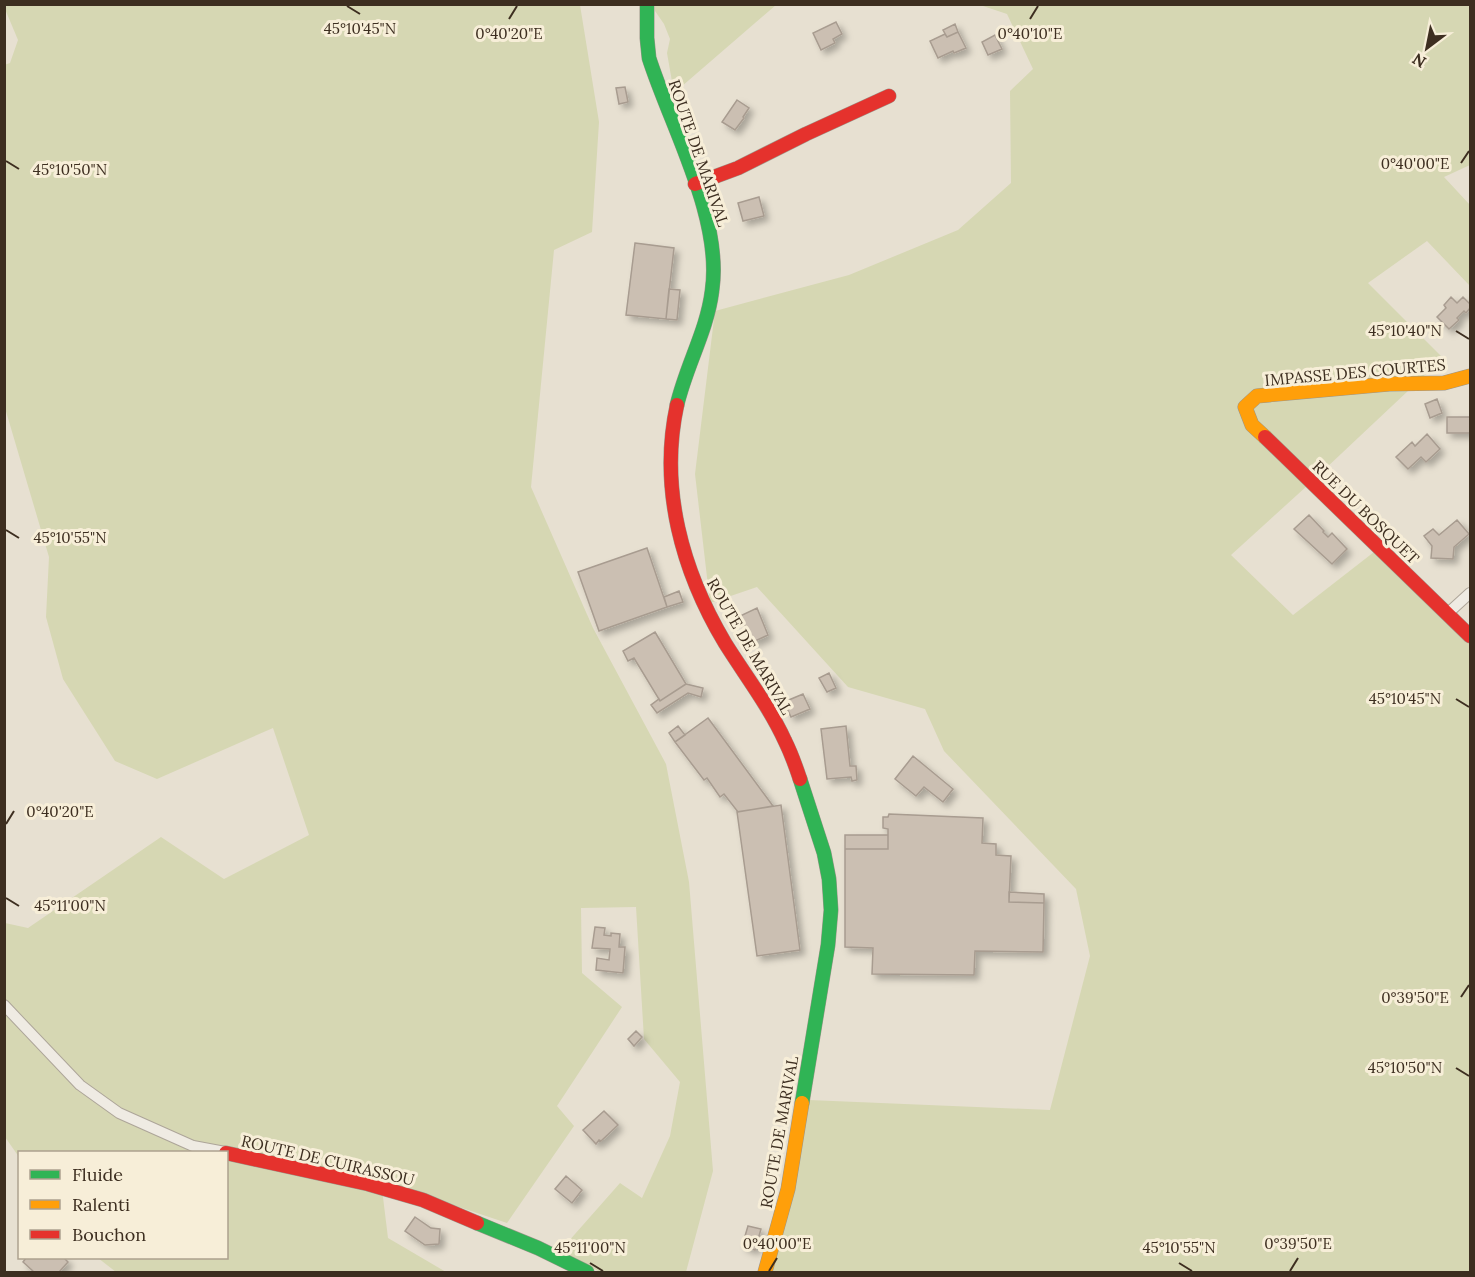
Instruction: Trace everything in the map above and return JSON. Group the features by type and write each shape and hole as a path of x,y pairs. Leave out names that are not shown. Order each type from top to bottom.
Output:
{"main road":[{"name":"ROUTE DE MARIVAL","path":"647,4 650,58 706,217 714,271 710,303 684,379 673,422 671,480 679,534 692,580 703,602 790,751 820,837 831,892 828,948 798,1130 783,1210 765,1272"},
{"path":"695,184 738,168 889,96"},
{"name":"IMPASSE DES COURTES","path":"1245,407 1257,396 1389,384 1444,383 1470,376"},
{"name":"RUE DU BOSQUET","path":"1245,407 1252,425 1470,636"},
{"name":"ROUTE DE CUIRASSOU","path":"228,1153 368,1184 423,1200 538,1248 587,1272"}],"street":[{"path":"1447,614 1470,592"},
{"name":"ROUTE DE CUIRASSOU","path":"4,1005 80,1085 119,1113 193,1146 217,1151"}],"green space":[{"path":"7,4 580,5 599,122 592,232 554,250 531,487 593,628 666,764 689,882 713,1171 686,1272 600,1272 560,1251 620,1183 642,1198 670,1136 680,1082 644,1039 636,907 581,908 582,973 622,1007 557,1106 574,1126 507,1223 381,1181 388,1238 446,1272 116,1272 99,1259 228,1259 228,1151 18,1151 18,1156 5,1137 5,923 28,928 161,837 224,879 309,835 273,728 157,779 115,761 63,679 46,617 49,557 5,408 4,65 10,63 18,40 5,9"},
{"path":"655,4 776,5 674,93 667,53 670,39 655,11"},
{"path":"980,5 1470,5 1470,165 1444,177 1470,205 1470,286 1427,241 1368,283 1443,358 1231,555 1293,615 1374,552 1470,644 1470,1272 771,1272 809,1100 1050,1110 1090,956 1076,889 944,751 925,709 848,687 757,587 710,603 695,474 715,311 849,275 958,230 1011,183 1010,91 1033,69 1007,14"}],"building":[{"path":"836,22 842,34 833,39 835,43 821,50 813,33"},
{"path":"955,24 958,32 947,37 943,30"},
{"path":"958,32 966,48 938,58 930,41 945,34 947,37"},
{"path":"995,35 1002,49 988,55 982,42"},
{"path":"625,87 628,102 619,104 616,88"},
{"path":"737,100 749,108 735,130 722,122"},
{"path":"759,197 764,216 743,221 738,203"},
{"path":"635,243 674,248 666,319 626,315"},
{"path":"669,289 680,290 677,320 666,319"},
{"path":"1451,297 1457,303 1463,297 1470,304 1470,308 1457,318 1459,320 1449,329 1437,317 1446,308 1444,305"},
{"path":"1437,399 1442,413 1430,418 1425,404"},
{"path":"1447,417 1470,417 1470,433 1447,433"},
{"path":"1427,434 1440,449 1426,462 1421,457 1408,469 1396,457 1412,442 1415,446"},
{"path":"1309,515 1328,537 1332,533 1347,549 1332,564 1294,529"},
{"path":"1457,520 1469,534 1454,547 1453,559 1431,558 1432,546 1424,536 1433,529 1439,535"},
{"path":"647,548 667,607 599,631 578,572"},
{"path":"679,591 683,602 667,607 664,597"},
{"path":"757,608 768,635 753,642 740,616"},
{"path":"655,632 686,684 660,701 634,658 628,661 623,651"},
{"path":"829,673 836,688 827,692 819,678"},
{"path":"686,684 703,688 701,697 688,693 657,713 651,705"},
{"path":"803,694 810,709 791,717 784,702"},
{"path":"708,718 773,806 738,812 724,794 720,797 707,778 704,780 675,742"},
{"path":"678,726 685,735 675,742 669,733"},
{"path":"846,726 850,766 856,766 857,780 852,781 851,777 827,779 821,729"},
{"path":"913,756 953,789 943,802 924,787 916,796 895,779"},
{"path":"781,805 800,950 757,956 737,812"},
{"path":"889,814 983,818 982,843 996,844 996,855 1011,856 1009,902 1044,903 1043,952 975,951 974,975 872,974 873,948 845,947 845,849 888,849 888,829 883,828 883,817 888,817"},
{"path":"845,835 888,835 888,849 845,849"},
{"path":"1009,892 1044,894 1044,903 1009,902"},
{"path":"595,927 605,928 604,935 620,934 619,947 625,947 623,973 596,970 597,958 609,960 610,949 592,948"},
{"path":"636,1031 642,1037 634,1046 628,1039"},
{"path":"604,1111 618,1125 596,1144 583,1130"},
{"path":"566,1176 582,1190 572,1203 555,1189"},
{"path":"415,1217 431,1228 440,1229 439,1244 425,1245 405,1231"},
{"path":"748,1226 761,1229 755,1250 742,1246"},
{"path":"25,1259 65,1259 68,1262 59,1272 34,1272 23,1262"}],"traffic: fast":[{"path":"647,4 649,58 703,203 710,234 713,263 709,306 677,405"},
{"path":"800,779 824,853 831,910 828,945 802,1103"},
{"path":"477,1223 538,1248 587,1272"}],"traffic: slow":[{"path":"1265,437 1252,425 1245,407 1257,396 1389,384 1444,383 1470,376"},
{"path":"765,1272 788,1189 802,1103"}],"traffic: jam":[{"path":"695,184 738,168 889,96"},
{"path":"677,405 672,436 671,467 673,498 686,558 710,616 772,715 800,779"},
{"path":"1265,437 1470,636"},
{"path":"228,1153 368,1184 423,1200 477,1223"}]}
